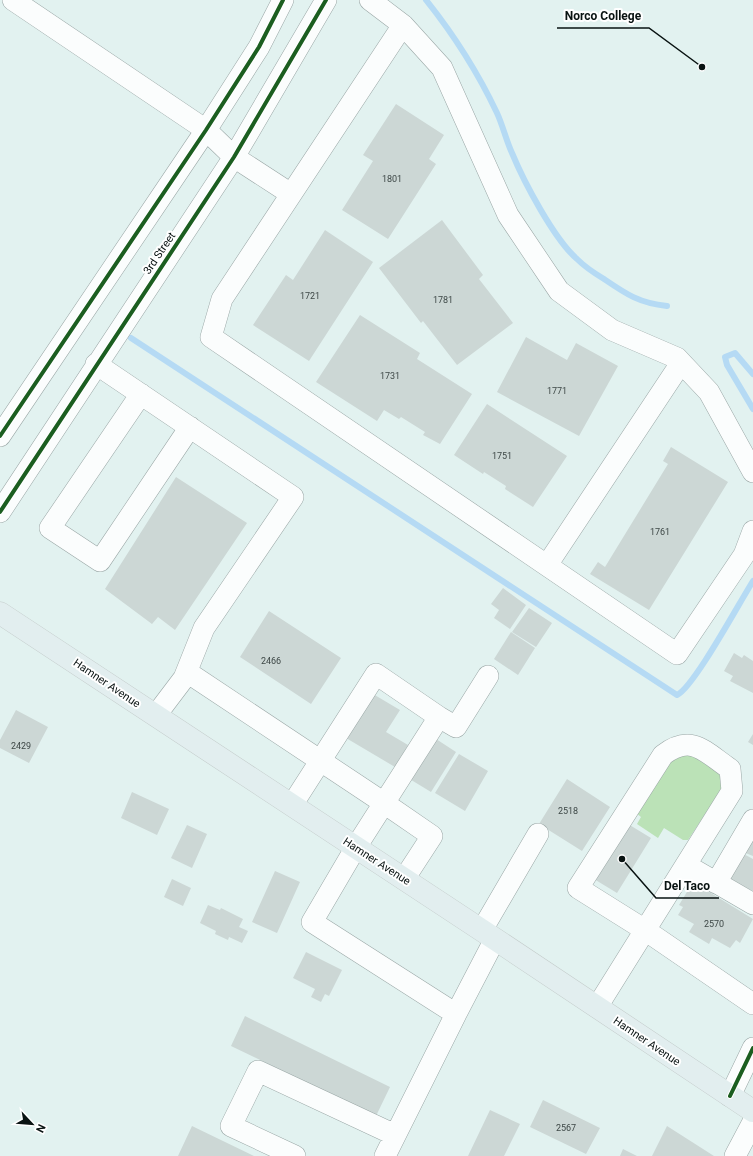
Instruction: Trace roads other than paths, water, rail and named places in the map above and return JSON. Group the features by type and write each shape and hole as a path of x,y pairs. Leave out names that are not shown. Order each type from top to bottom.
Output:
{"main road":[{"name":"Hamner Avenue","path":"0,613 356,847 753,1112"}],"street":[{"path":"13,0 206,130 234,157 291,194"},
{"path":"0,436 206,130 259,47 283,0"},
{"name":"3rd Street","path":"0,512 96,364 234,157 326,0"},
{"path":"370,0 403,24 442,68 508,215 559,292 612,330 677,358 710,392 753,472"},
{"path":"403,24 222,299 211,338 678,654 744,555 753,531"},
{"path":"547,565 681,363"},
{"path":"96,364 293,497 204,628 184,678 156,715"},
{"path":"141,394 50,528 100,561 190,427"},
{"path":"187,672 321,760 432,836 404,879"},
{"path":"292,805 376,674 456,727 488,676"},
{"path":"440,717 356,847 312,922 456,1014"},
{"path":"597,1007 645,930 686,865 732,791 730,769 696,746 687,743 678,745 663,754 578,888 645,930 753,1004"},
{"path":"716,883 753,820"},
{"path":"385,1156 456,1014 488,935 538,834"},
{"path":"686,865 753,904"},
{"path":"730,1096 753,1048"},
{"path":"294,1156 232,1126 258,1071 395,1135"},
{"path":"735,1156 753,1122"}],"waterway":[{"path":"426,0 456,41 482,83 497,113 510,148 524,179 549,224 568,250 590,270 633,297 648,303 667,306"},
{"path":"131,338 677,695 685,689 705,661 753,581"},
{"path":"753,374 735,353 725,357 727,365 753,409"}],"place":[{"name":"Norco College","path":"702,67"},
{"name":"Del Taco","path":"622,859"}]}
